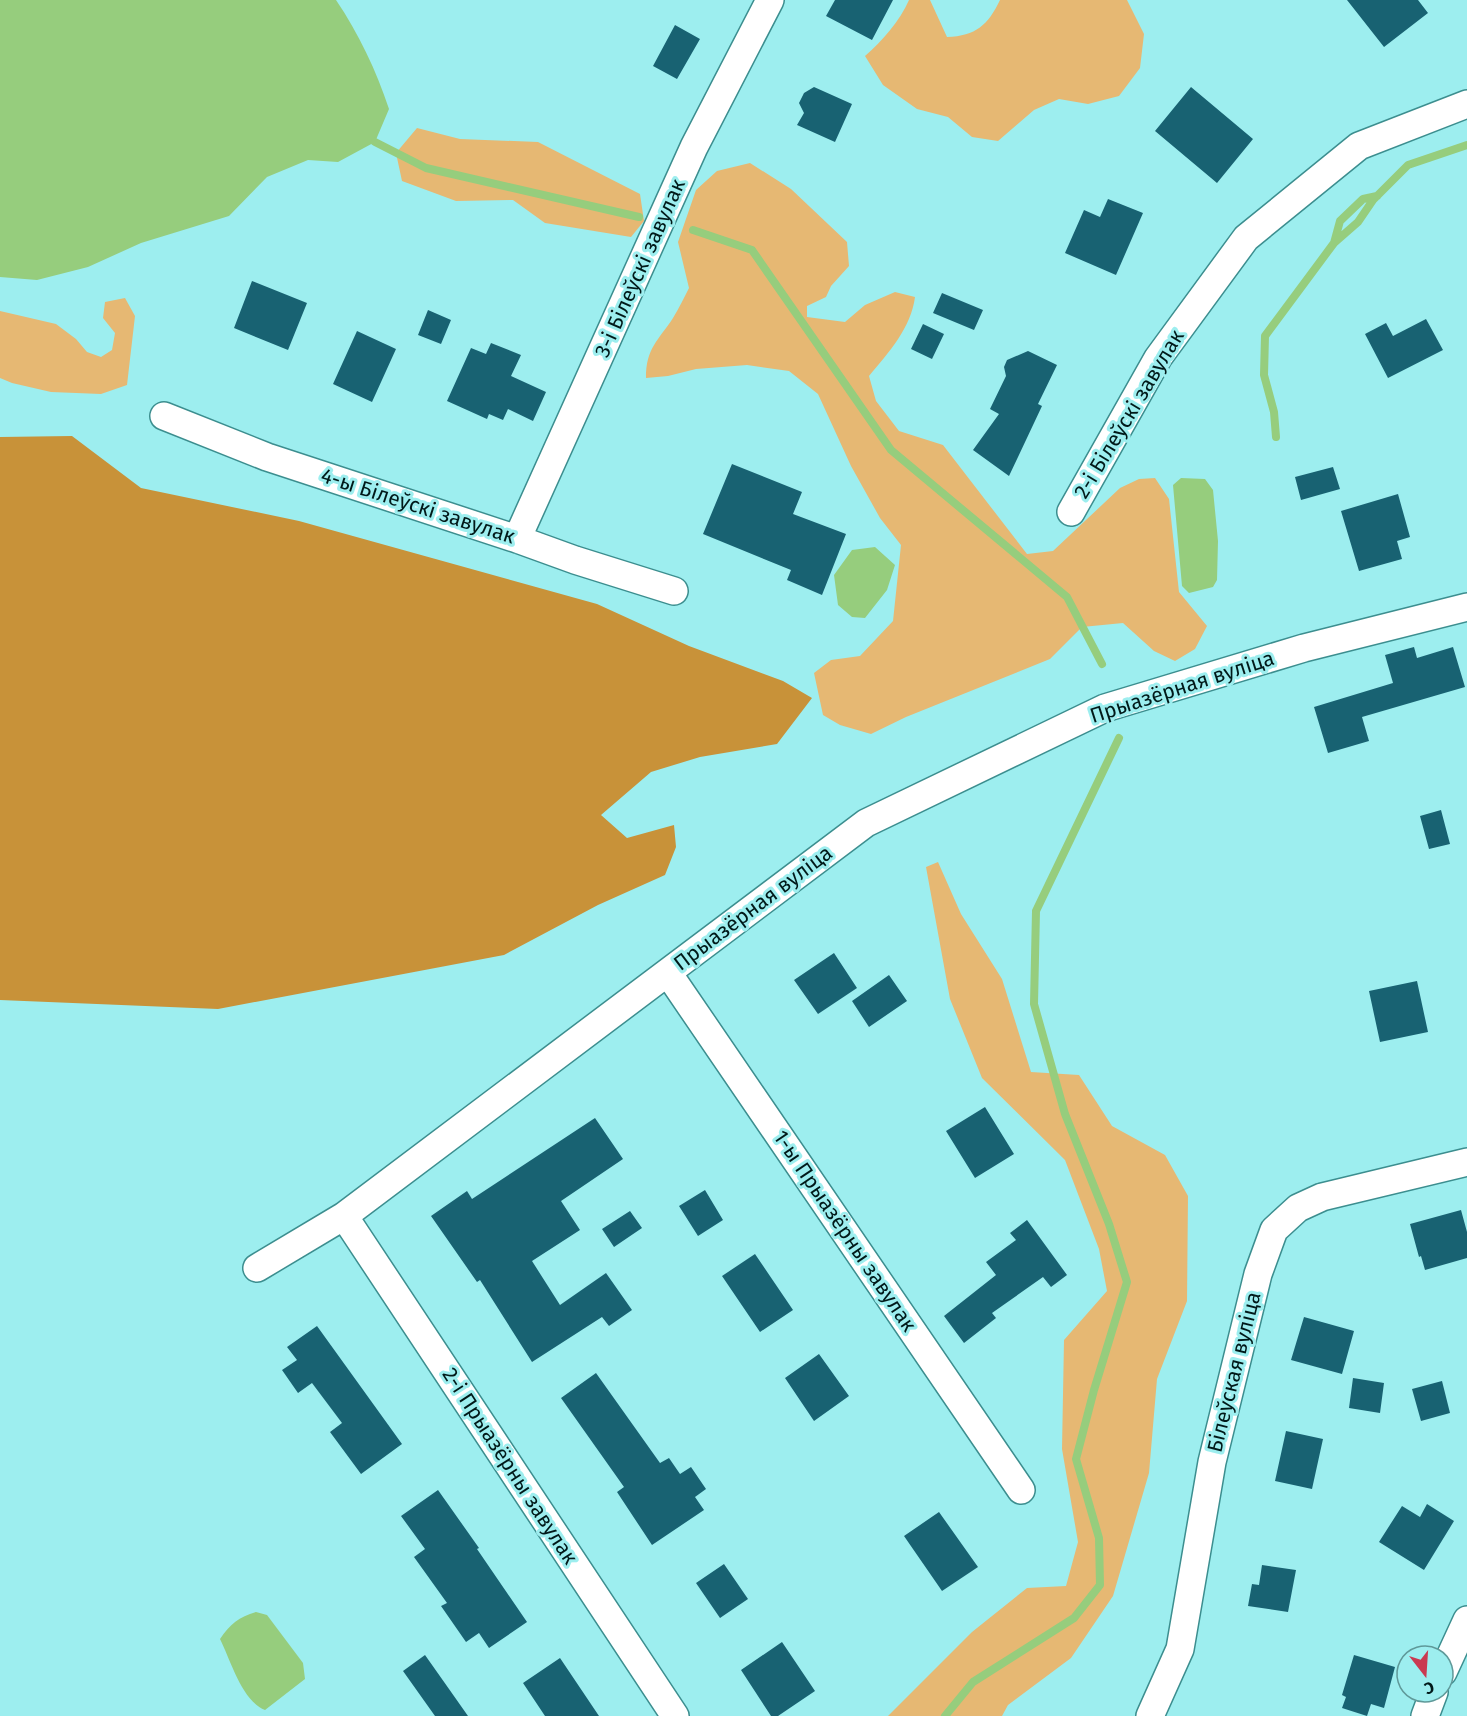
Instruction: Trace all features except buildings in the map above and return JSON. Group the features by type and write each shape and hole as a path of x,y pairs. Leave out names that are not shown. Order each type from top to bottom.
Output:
{"street":[{"name":"3-і Білеўскі завулак","path":"518,539 694,147 770,0"},
{"name":"2-і Білеўскі завулак","path":"1071,512 1158,358 1246,238 1359,146 1467,104"},
{"name":"4-ы Білеўскі завулак","path":"164,416 267,457 518,539 574,561 674,591"},
{"name":"Прыазёрная вуліца","path":"257,1268 344,1216 866,823 1105,708 1304,648 1467,607"},
{"name":"1-ы Прыазёрны завулак","path":"668,973 1021,1490"},
{"name":"Білеўская вуліца","path":"1150,1716 1180,1649 1212,1462 1258,1274 1274,1230 1298,1208 1323,1197 1467,1162"},
{"name":"2-і Прыазёрны завулак","path":"344,1216 675,1716"},
{"path":"1455,1646 1467,1620"}],"shaded area":[{"path":"0,0 336,0 366,53 389,109 375,142 338,162 308,160 267,177 229,216 141,243 88,267 37,280 0,277"},
{"path":"909,0 930,0 947,37 966,34 980,28 991,16 1000,0 1127,0 1144,34 1140,68 1119,96 1088,104 1059,99 1034,110 998,141 972,137 948,117 917,109 883,85 865,56 890,30"},
{"path":"417,128 460,139 538,142 640,194 644,221 631,237 545,223 513,200 456,201 402,181 396,153"},
{"path":"750,163 791,189 847,242 849,266 831,286 826,297 807,306 807,317 845,322 865,305 895,292 915,297 904,329 869,376 876,401 899,431 943,445 1027,554 1053,551 1120,488 1139,479 1155,478 1169,499 1179,592 1207,626 1195,649 1175,661 1154,651 1123,623 1082,627 1050,659 906,717 871,734 840,725 823,715 814,673 831,660 860,656 893,621 901,545 880,518 851,466 818,394 789,371 747,365 696,369 668,376 646,378 651,352 689,288 678,242 696,190 717,171"},
{"path":"125,298 135,316 127,385 101,394 51,392 0,378 0,311 56,324 76,339 87,352 101,357 112,350 115,333 103,318 105,302"},
{"path":"72,436 141,488 299,521 597,604 689,646 783,681 812,698 777,744 700,757 651,772 601,815 627,838 674,825 676,847 665,875 598,905 504,955 218,1009 0,1000 0,437"},
{"path":"1181,478 1205,479 1213,490 1218,541 1217,580 1213,587 1189,593 1182,586 1173,485"},
{"path":"875,547 895,565 887,590 865,618 852,617 838,605 834,575 852,550"},
{"path":"938,862 961,914 1002,979 1031,1072 1079,1075 1112,1126 1165,1155 1188,1196 1187,1301 1157,1379 1149,1473 1113,1596 1071,1658 1008,1705 1002,1716 888,1716 972,1632 1027,1588 1066,1586 1078,1542 1062,1449 1064,1340 1107,1291 1099,1249 1065,1160 982,1078 950,999 926,867"},
{"path":"256,1612 267,1615 303,1663 305,1679 265,1710 250,1698 244,1689 220,1639 235,1622"}],"waterway":[{"path":"375,142 426,168 639,217"},
{"path":"1276,437 1274,412 1264,375 1265,336 1334,243 1358,222 1373,200 1408,165 1467,145"},
{"path":"1334,243 1340,221 1363,199 1377,196"},
{"path":"693,230 752,250 891,450 1067,597 1102,664"},
{"path":"945,1716 973,1682 1074,1618 1100,1585 1099,1538 1076,1459 1094,1390 1127,1282 1109,1224 1065,1114 1034,1004 1036,911 1119,738"}]}
